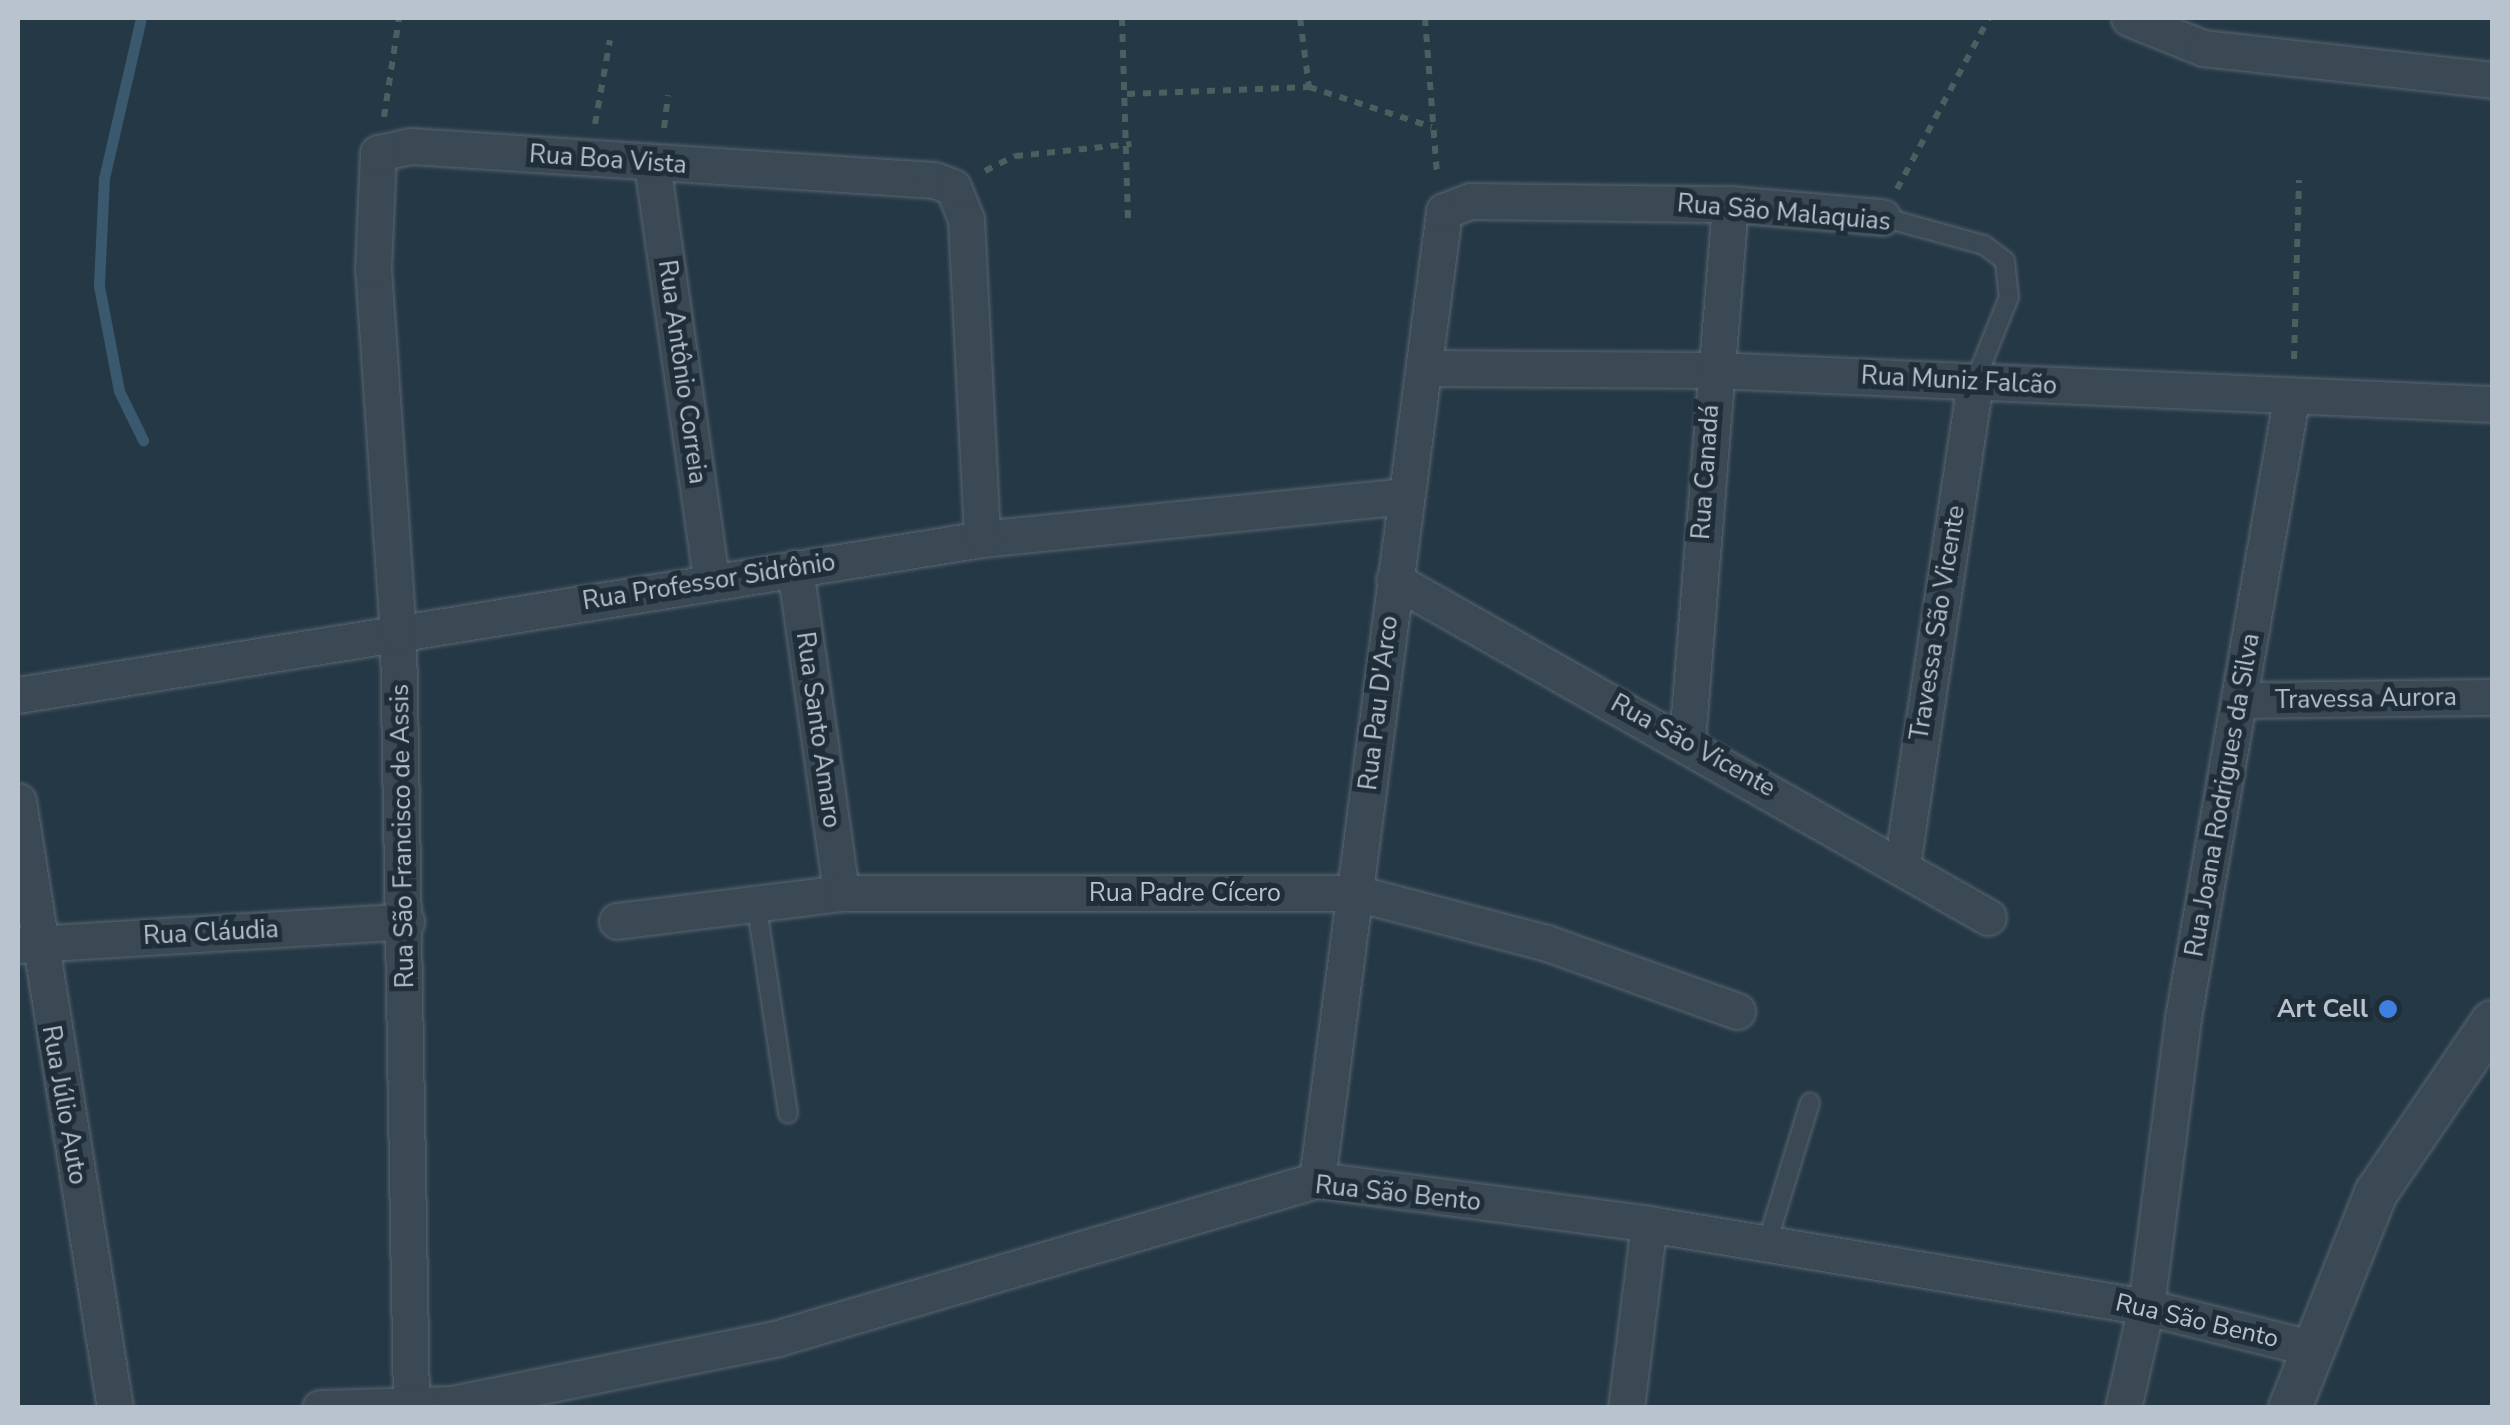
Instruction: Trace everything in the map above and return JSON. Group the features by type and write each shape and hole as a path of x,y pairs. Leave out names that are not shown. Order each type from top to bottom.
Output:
{"street":[{"path":"2129,18 2204,48 2492,80"},
{"name":"Rua Boa Vista","path":"378,153 412,146 934,180 952,187"},
{"name":"Rua São Francisco de Assis","path":"378,153 373,268 398,634 406,922 411,1404"},
{"name":"Rua Antônio Correia","path":"652,164 712,580"},
{"path":"952,187 966,219 982,539"},
{"name":"Rua São Malaquias","path":"1442,226 1450,206 1470,202 1730,204 1882,216"},
{"name":"Rua Canadá","path":"1686,742 1730,204"},
{"name":"Rua Pau D'Arco","path":"1317,1180 1442,226"},
{"name":"Rua Muniz Falcão","path":"1426,368 1714,370 1975,380 2291,400 2492,404"},
{"name":"Travessa São Vicente","path":"1902,864 1975,380"},
{"name":"Rua Joana Rodrigues da Silva","path":"2123,1408 2146,1306 2183,1018 2291,400"},
{"name":"Rua Professor Sidrônio","path":"18,696 982,539 1404,496"},
{"name":"Rua Santo Amaro","path":"794,568 841,892"},
{"name":"Rua São Vicente","path":"1394,580 1902,864 1988,917"},
{"name":"Travessa Aurora","path":"2240,700 2492,698"},
{"name":"Rua Júlio Auto","path":"18,801 27,944 115,1408"},
{"name":"Rua Padre Cícero","path":"617,921 841,892 1356,893 1547,943 1737,1011"},
{"name":"Rua Cláudia","path":"27,944 406,922"},
{"path":"2290,1408 2376,1193 2492,1022"},
{"name":"Rua São Bento","path":"320,1408 452,1406 778,1338 1317,1180 1649,1224 2146,1306 2311,1348"},
{"path":"1626,1408 1649,1224"}],"lane":[{"name":"Rua São Malaquias","path":"1882,216 1984,245 2005,261 2009,298 1975,380"},
{"path":"756,902 788,1114"},
{"path":"1767,1243 1810,1102"}],"path":[{"path":"378,153 399,18"},
{"path":"1122,18 1130,144 1128,225"},
{"path":"1300,18 1309,86"},
{"path":"1424,18 1442,226"},
{"path":"1882,216 1989,18"},
{"path":"589,160 610,40"},
{"path":"1127,94 1309,86 1432,127"},
{"path":"952,187 1015,156 1130,144"},
{"path":"2291,400 2299,180"}],"waterway":[{"path":"141,18 104,178 99,286 119,391 143,440"}],"place":[{"name":"Art Cell","path":"2388,1009"}]}
